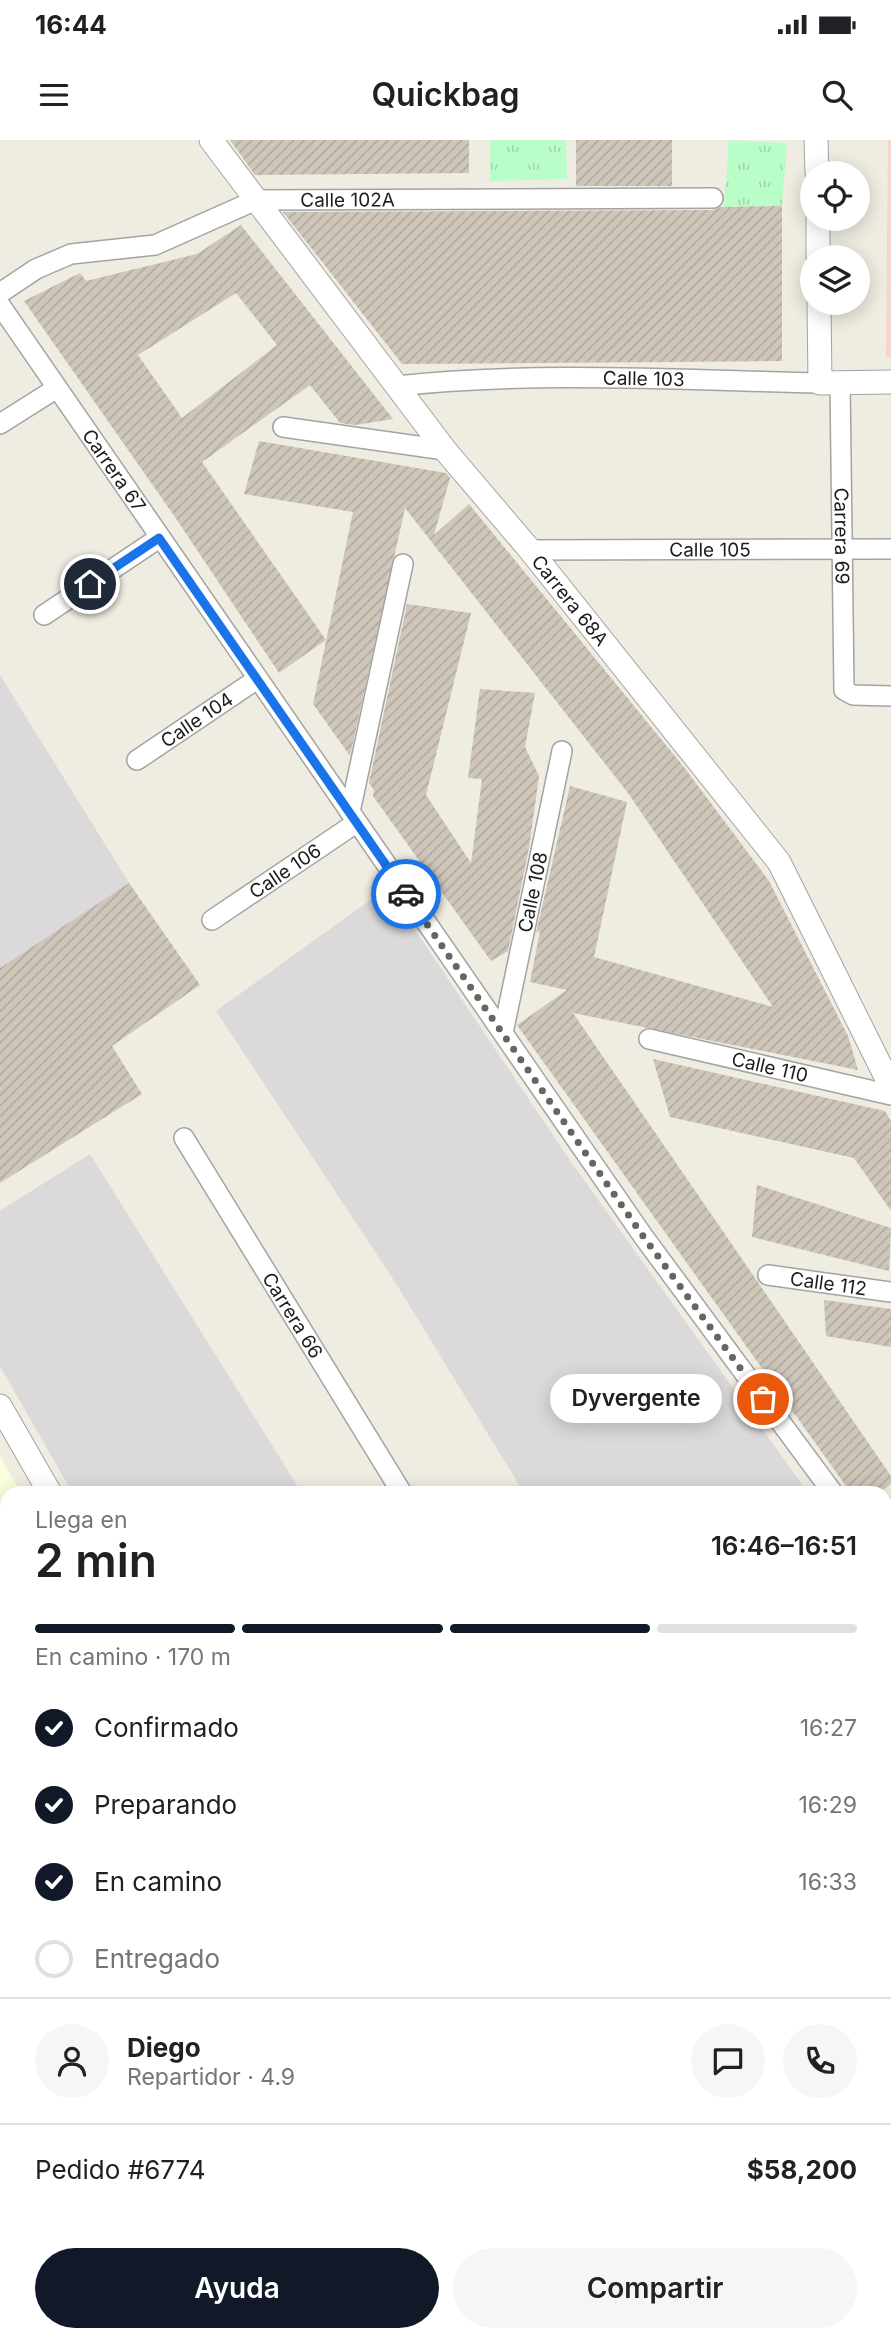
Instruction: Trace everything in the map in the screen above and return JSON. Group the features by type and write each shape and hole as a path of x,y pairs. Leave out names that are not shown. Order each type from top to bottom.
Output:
{"street":[{"name":"Carrera 68A","path":"211,140 445,450 530,550 779,862 891,1087"},
{"path":"816,140 817,161"},
{"name":"Calle 102A","path":"0,293 36,269 71,254 155,245 256,200 713,198"},
{"name":"Carrera 67","path":"0,305 643,1236 828,1486"},
{"name":"Carrera 69","path":"821,315 830,383 843,549 844,690 853,695 891,696"},
{"name":"Calle 103","path":"397,386 433,382 613,379 891,382"},
{"path":"0,424 57,388"},
{"path":"283,427 445,450"},
{"path":"44,615 159,538"},
{"name":"Calle 105","path":"530,550 891,549"},
{"path":"353,818 404,564"},
{"name":"Calle 104","path":"137,760 257,679"},
{"name":"Calle 108","path":"503,1033 562,751"},
{"name":"Calle 106","path":"212,920 353,818"},
{"name":"Calle 110","path":"649,1039 891,1095"},
{"name":"Carrera 66","path":"184,1138 398,1486"},
{"name":"Calle 112","path":"768,1275 891,1292"},
{"path":"0,1406 46,1486"}],"shaded area":[{"path":"888,140 891,140 891,357 886,357"},
{"path":"0,675 129,883 0,968"},
{"path":"387,888 571,1162 803,1486 520,1486 397,1285 216,1011"},
{"path":"90,1154 298,1486 69,1486 0,1366 0,1211"},
{"path":"0,1456 17,1486 0,1486"}],"green space":[{"path":"490,140 566,140 567,179 490,181"},
{"path":"729,140 787,143 782,206 724,207"}],"building":[{"path":"230,140 469,140 469,173 255,175"},
{"path":"576,140 672,140 672,186 576,186"},
{"path":"782,206 782,361 402,364 283,212 713,210 721,207"},
{"path":"241,225 393,419 355,425 340,423 310,385 202,462 326,640 279,673 175,517 24,301 80,273 86,281 197,254","holes":["236,293 277,345 182,418 138,355"]},
{"path":"259,441 446,473 450,478 434,535 469,504 683,766 769,881 848,1036 858,1070 573,1013 891,1476 888,1486 846,1486 517,1025 567,990 530,982 540,931 536,933 570,786 627,802 594,957 773,1007 628,793 405,508 350,756 313,704 353,512 244,494"},
{"path":"407,604 471,613 426,795 471,863 482,779 468,778 480,689 535,693 525,747 539,776 529,848 508,951 491,961 373,796 374,790 369,783"},
{"path":"129,883 200,985 112,1046 142,1094 0,1183 0,968"},
{"path":"653,1059 885,1111 891,1121 891,1211 854,1158 670,1117"},
{"path":"757,1185 891,1228 889,1271 752,1237"},
{"path":"824,1300 891,1309 891,1347 826,1336"}],"way so far":[{"path":"406,894 643,1236 763,1399"}],"place":[{"name":"Dyvergente","path":"763,1399"}],"route":[{"path":"90,584 159,538 406,894"}]}
